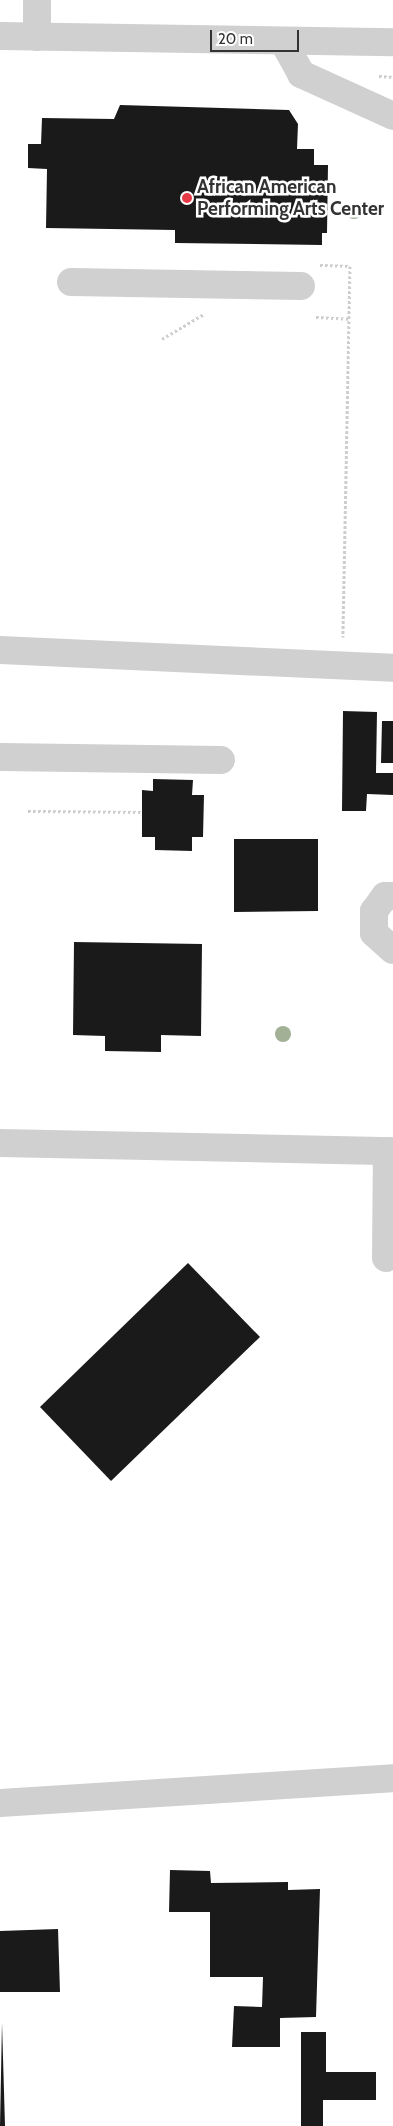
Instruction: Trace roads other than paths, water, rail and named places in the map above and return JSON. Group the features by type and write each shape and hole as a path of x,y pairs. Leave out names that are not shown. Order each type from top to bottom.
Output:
{"street":[{"path":"37,0 37,37"},
{"path":"0,36 393,42"},
{"path":"283,41 301,74 393,116"},
{"path":"71,282 306,276"},
{"path":"0,650 393,668"},
{"path":"0,757 221,760"},
{"path":"393,896 385,896 374,911 374,928 388,950 393,950"},
{"path":"0,1143 390,1151 386,1258"},
{"path":"0,1803 357,1778 393,1778"}],"place":[{"name":"African American Performing Arts Center","path":"187,198"}]}
